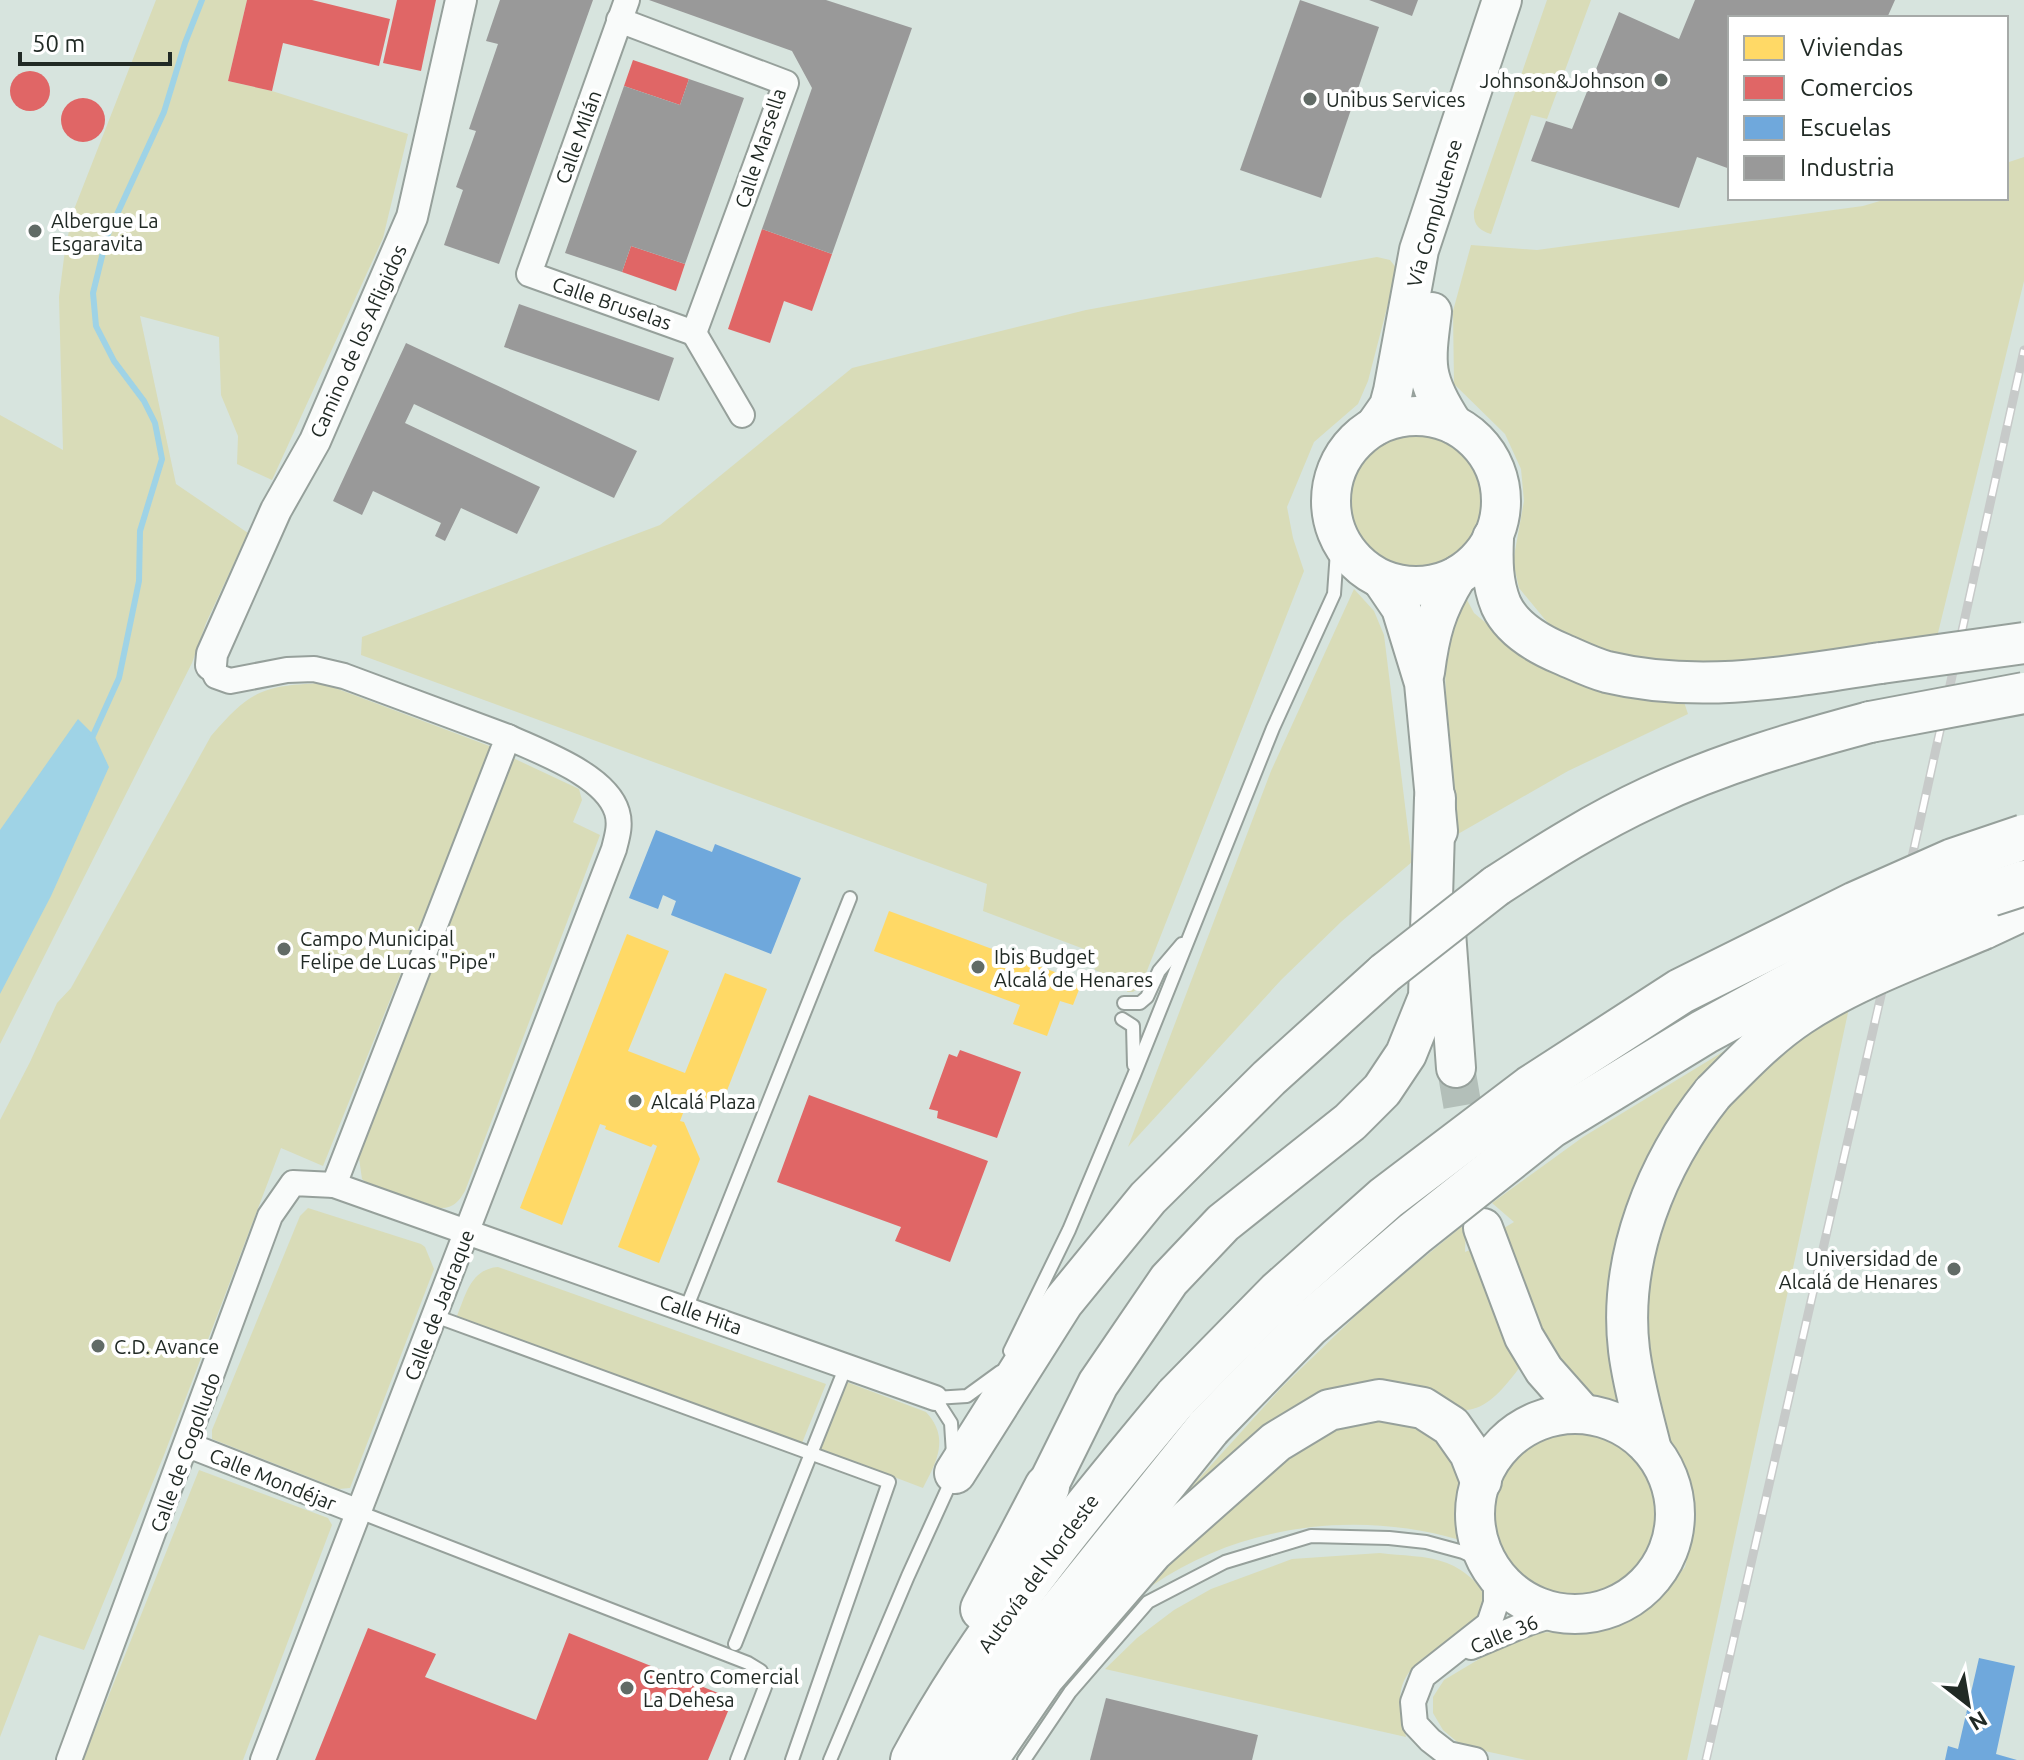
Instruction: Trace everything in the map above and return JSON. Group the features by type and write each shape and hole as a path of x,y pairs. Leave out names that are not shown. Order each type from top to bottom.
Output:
{"highway":[{"path":"1493,538 1492,572 1502,606 1518,628 1540,645 1605,672 1672,683 1732,684 2024,643"},
{"path":"955,1473 1063,1302 1148,1198 1269,1078 1385,973 1496,886 1649,797 1773,749 1870,722 2024,693"},
{"path":"889,1760 915,1713 985,1605 1098,1384 1169,1280 1223,1223 1350,1122 1382,1090 1406,1054 1429,997 1435,798"},
{"name":"Autovía del Nordeste","path":"913,1760 990,1635 1094,1497 1177,1397 1279,1293 1386,1198 1531,1088 1681,991 1856,904 1953,861 2024,837"},
{"name":"Autovía del Nordeste","path":"959,1760 1021,1661 1209,1427 1308,1325 1414,1234 1550,1126 1704,1032 1848,954 1965,902 2024,883"},
{"path":"1650,1446 1628,1347 1630,1291 1651,1196 1689,1122 1758,1047 1801,1014 1847,989 2024,910"},
{"path":"1983,929 2024,916"},
{"path":"987,1760 1044,1677 1153,1551 1276,1442 1329,1410 1379,1400 1423,1408 1451,1426 1470,1453 1481,1481"}],"main road":[{"name":"Vía Complutense","path":"1375,426 1389,406 1393,391 1419,250 1502,0"},
{"name":"Vía Complutense","path":"1453,424 1434,395 1426,360 1432,312 1463,182 1526,0"},
{"path":"1414,416 1427,416 1453,424 1475,439 1492,460 1501,486 1501,513 1493,538 1478,560 1457,576 1439,583 1420,587 1382,580 1349,555 1338,537 1330,502 1335,474 1347,450 1375,426 1400,417 1414,416"},
{"path":"1424,683 1431,631 1442,601 1457,576"},
{"path":"1382,580 1401,608 1424,683 1456,1068"},
{"path":"1483,1228 1524,1337 1544,1370 1583,1414"},
{"path":"1523,1429 1529,1376 1524,1337"},
{"path":"1583,1414 1619,1424 1650,1446 1667,1472 1675,1501 1674,1533 1664,1562 1645,1587 1620,1605 1590,1614 1559,1613 1535,1606 1514,1594 1492,1570 1477,1536 1475,1508 1490,1460 1505,1443 1523,1429 1552,1417 1583,1414"}],"street":[{"name":"Camino de los Afligidos","path":"211,665 212,654 276,510 315,441 412,217 461,0"},
{"name":"Calle Milán","path":"529,274 623,10"},
{"name":"Calle Marsella","path":"623,10 786,83 694,333"},
{"name":"Calle Bruselas","path":"529,274 694,333"},
{"path":"694,333 742,415"},
{"name":"Calle de Jadraque","path":"211,665 216,676 230,681 287,670 314,669 344,676 508,737 575,769 608,795 617,810 619,828 614,849 263,1760"},
{"path":"334,1185 508,737"},
{"name":"Calle de Cogolludo","path":"69,1760 188,1445 270,1216 293,1183 334,1185 466,1233"},
{"name":"Calle Hita","path":"466,1233 935,1398"},
{"name":"Calle Mondéjar","path":"188,1445 359,1512"},
{"name":"Calle 36","path":"1475,1760 1448,1754 1430,1740 1415,1724 1413,1702 1423,1676 1489,1624 1496,1603 1492,1570"},
{"name":"Calle 36","path":"1450,1655 1559,1613"}],"lane":[{"path":"830,1760 908,1576 1000,1372 1069,1230 1273,728 1334,594 1338,537"},
{"path":"686,1309 850,898"},
{"path":"1124,1003 1140,1003 1147,997 1159,971 1190,935"},
{"path":"1122,1019 1133,1026 1134,1075"},
{"path":"435,1316 889,1482 792,1760"},
{"path":"735,1644 846,1366"},
{"name":"Calle Hita","path":"935,1398 967,1396 1000,1372"},
{"path":"935,1398 951,1423 955,1473"},
{"path":"359,1512 737,1658 761,1671 765,1687 737,1760"},
{"path":"1024,1760 1070,1692 1148,1602 1225,1562 1311,1536 1389,1538 1426,1542 1463,1552 1492,1570"}],"green space":[{"path":"156,0 247,0 228,81 272,91 408,134 383,238 272,480 237,464 238,436 221,395 219,337 140,316 176,484 248,533 206,623 192,663 0,1044 0,415 63,450 59,297 65,250 73,212"},
{"path":"1547,0 1591,0 1547,119 1531,115 1491,234 1478,226 1474,211"},
{"path":"2024,157 2024,281 1937,637 1762,665 1692,669 1591,653 1552,628 1519,588 1513,562 1524,501 1521,469 1505,434 1454,384 1453,311 1471,245 1537,250 1863,206 1883,200 2008,200 2008,162"},
{"path":"1377,257 1390,260 1397,269 1368,381 1358,404 1314,442 1287,507 1304,571 1141,986 1133,992 1127,992 1129,984 1095,970 1092,952 983,911 987,884 361,655 362,637 660,525 852,368 1086,310"},
{"path":"1413,431 1440,436 1463,451 1478,474 1483,501 1478,528 1463,551 1440,566 1413,571 1386,566 1363,551 1348,528 1343,501 1348,474 1363,451 1386,436"},
{"path":"1354,589 1374,611 1384,635 1412,862 1342,921 1282,979 1128,1147 1271,771"},
{"path":"1464,594 1474,613 1504,638 1683,699 1688,714 1568,771 1451,838 1444,642"},
{"path":"322,683 492,747 323,1166 281,1148 164,1455 84,1650 39,1635 0,1737 0,1120 57,1003 71,988 211,736 237,709 259,693 285,686"},
{"path":"513,758 579,789 582,800 573,822 600,835 465,1191 456,1203 441,1208 368,1184 362,1179 359,1158"},
{"path":"1849,1008 1687,1760 1526,1760 1462,1746 1443,1730 1433,1713 1433,1697 1444,1680 1491,1652 1532,1633 1583,1631 1617,1622 1657,1601 1685,1567 1696,1518 1688,1478 1656,1413 1645,1319 1650,1264 1666,1207 1713,1120 1785,1044"},
{"path":"1754,1033 1651,1164 1623,1404 1591,1399 1567,1379 1543,1339 1504,1228 1514,1222 1492,1203 1583,1137"},
{"path":"308,1208 421,1244 434,1269 350,1488 339,1489 212,1439 212,1430 300,1216"},
{"path":"1466,1223 1465,1252 1477,1247 1520,1367 1492,1399 1480,1407 1455,1409 1401,1392 1155,1527 1282,1387 1371,1301"},
{"path":"498,1267 826,1384 802,1443 457,1316 467,1291 481,1272"},
{"path":"844,1381 926,1412 938,1431 939,1450 923,1488 818,1448"},
{"path":"1394,1416 1437,1431 1464,1474 1460,1540 1382,1526 1342,1525 1302,1528 1262,1536 1188,1564 1148,1588 1115,1616 1202,1521 1312,1430"},
{"path":"1577,1428 1609,1435 1637,1453 1655,1481 1662,1513 1655,1545 1637,1573 1609,1591 1577,1598 1545,1591 1517,1573 1499,1545 1492,1513 1499,1481 1517,1453 1545,1435"},
{"path":"199,1470 328,1518 332,1525 243,1760 83,1760"},
{"path":"1380,1553 1447,1563 1474,1581 1485,1598 1486,1607 1474,1626 1429,1654 1406,1677 1400,1699 1406,1737 1105,1669 1137,1638 1174,1610 1211,1589 1292,1559"}],"water":[{"path":"78,719 94,735 109,767 51,896 0,994 0,830"}],"building: Viviendas":[{"name":"Ibis Budget Alcalá de Henares","path":"889,911 1082,982 1073,1005 1060,1001 1047,1036 1013,1024 1020,1005 874,951"},
{"name":"Alcalá Plaza","path":"627,934 669,951 628,1051 685,1073 725,973 767,989 726,1093 685,1108 680,1121 684,1122 700,1159 659,1263 618,1247 657,1146 653,1144 651,1147 605,1129 606,1126 600,1124 562,1225 520,1208"}],"building: Comercios":[{"path":"247,0 312,0 390,19 379,66 283,43 272,91 228,81"},
{"path":"397,0 436,0 421,71 383,63"},
{"path":"633,60 689,79 680,105 624,86"},
{"path":"30,71 44,77 50,91 44,105 30,111 16,105 10,91 16,77"},
{"path":"83,98 98,105 105,120 98,135 83,142 68,135 61,120 68,105"},
{"path":"762,229 832,254 812,311 784,301 770,343 728,329"},
{"path":"631,246 685,264 676,291 622,272"},
{"path":"960,1050 1021,1072 997,1138 937,1118 938,1111 929,1109 949,1054 957,1057"},
{"path":"809,1095 988,1161 950,1262 895,1241 901,1227 777,1182"},
{"name":"Centro Comercial La Dehesa","path":"368,1628 436,1654 425,1677 536,1720 569,1633 733,1699 708,1760 315,1760"}],"building: Escuelas":[{"path":"656,830 712,852 715,844 801,878 771,954 671,915 676,901 663,895 658,909 629,898"},
{"path":"1979,1658 2015,1666 1996,1754 2017,1760 1945,1760 1948,1746 1958,1749"}],"building: Industria":[{"path":"500,0 593,0 499,264 444,245 463,190 456,187 476,131 469,129 498,44 486,41"},
{"path":"649,0 826,0 912,28 832,254 762,229 812,88 792,51"},
{"name":"Unibus Services","path":"1300,0 1379,27 1321,198 1240,170"},
{"path":"1369,0 1418,0 1412,16"},
{"name":"Johnson&Johnson","path":"1695,0 1895,0 1888,16 1728,16 1728,168 1697,157 1679,208 1531,161 1546,121 1572,129 1619,12 1679,39"},
{"path":"689,79 744,98 685,264 631,246 622,272 565,253 624,86 680,105"},
{"path":"519,304 674,358 659,401 504,347"},
{"path":"406,343 637,451 614,498 414,404 405,423 540,487 517,534 461,508 445,541 435,536 441,523 373,491 362,515 333,501"},
{"path":"1106,1698 1258,1735 1252,1760 1090,1760"}],"waterway":[{"path":"91,740 119,678 139,581 140,531 162,459 155,423 144,401 114,361 96,326 93,293 107,236 164,112 202,0"}],"tunnel":[{"path":"1456,1068 1472,1162"}],"railway":[{"path":"1706,1760 1896,930 2024,350"}],"place":[{"name":"Johnson&Johnson","path":"1661,80"},
{"name":"Unibus Services","path":"1310,99"},
{"name":"Albergue La Esgaravita","path":"35,231"},
{"name":"Campo Municipal Felipe de Lucas \"Pipe\"","path":"284,949"},
{"name":"Ibis Budget Alcalá de Henares","path":"978,967"},
{"name":"Alcalá Plaza","path":"635,1101"},
{"name":"Universidad de Alcalá de Henares","path":"1954,1269"},
{"name":"C.D. Avance","path":"98,1346"},
{"name":"Centro Comercial La Dehesa","path":"627,1688"}]}
